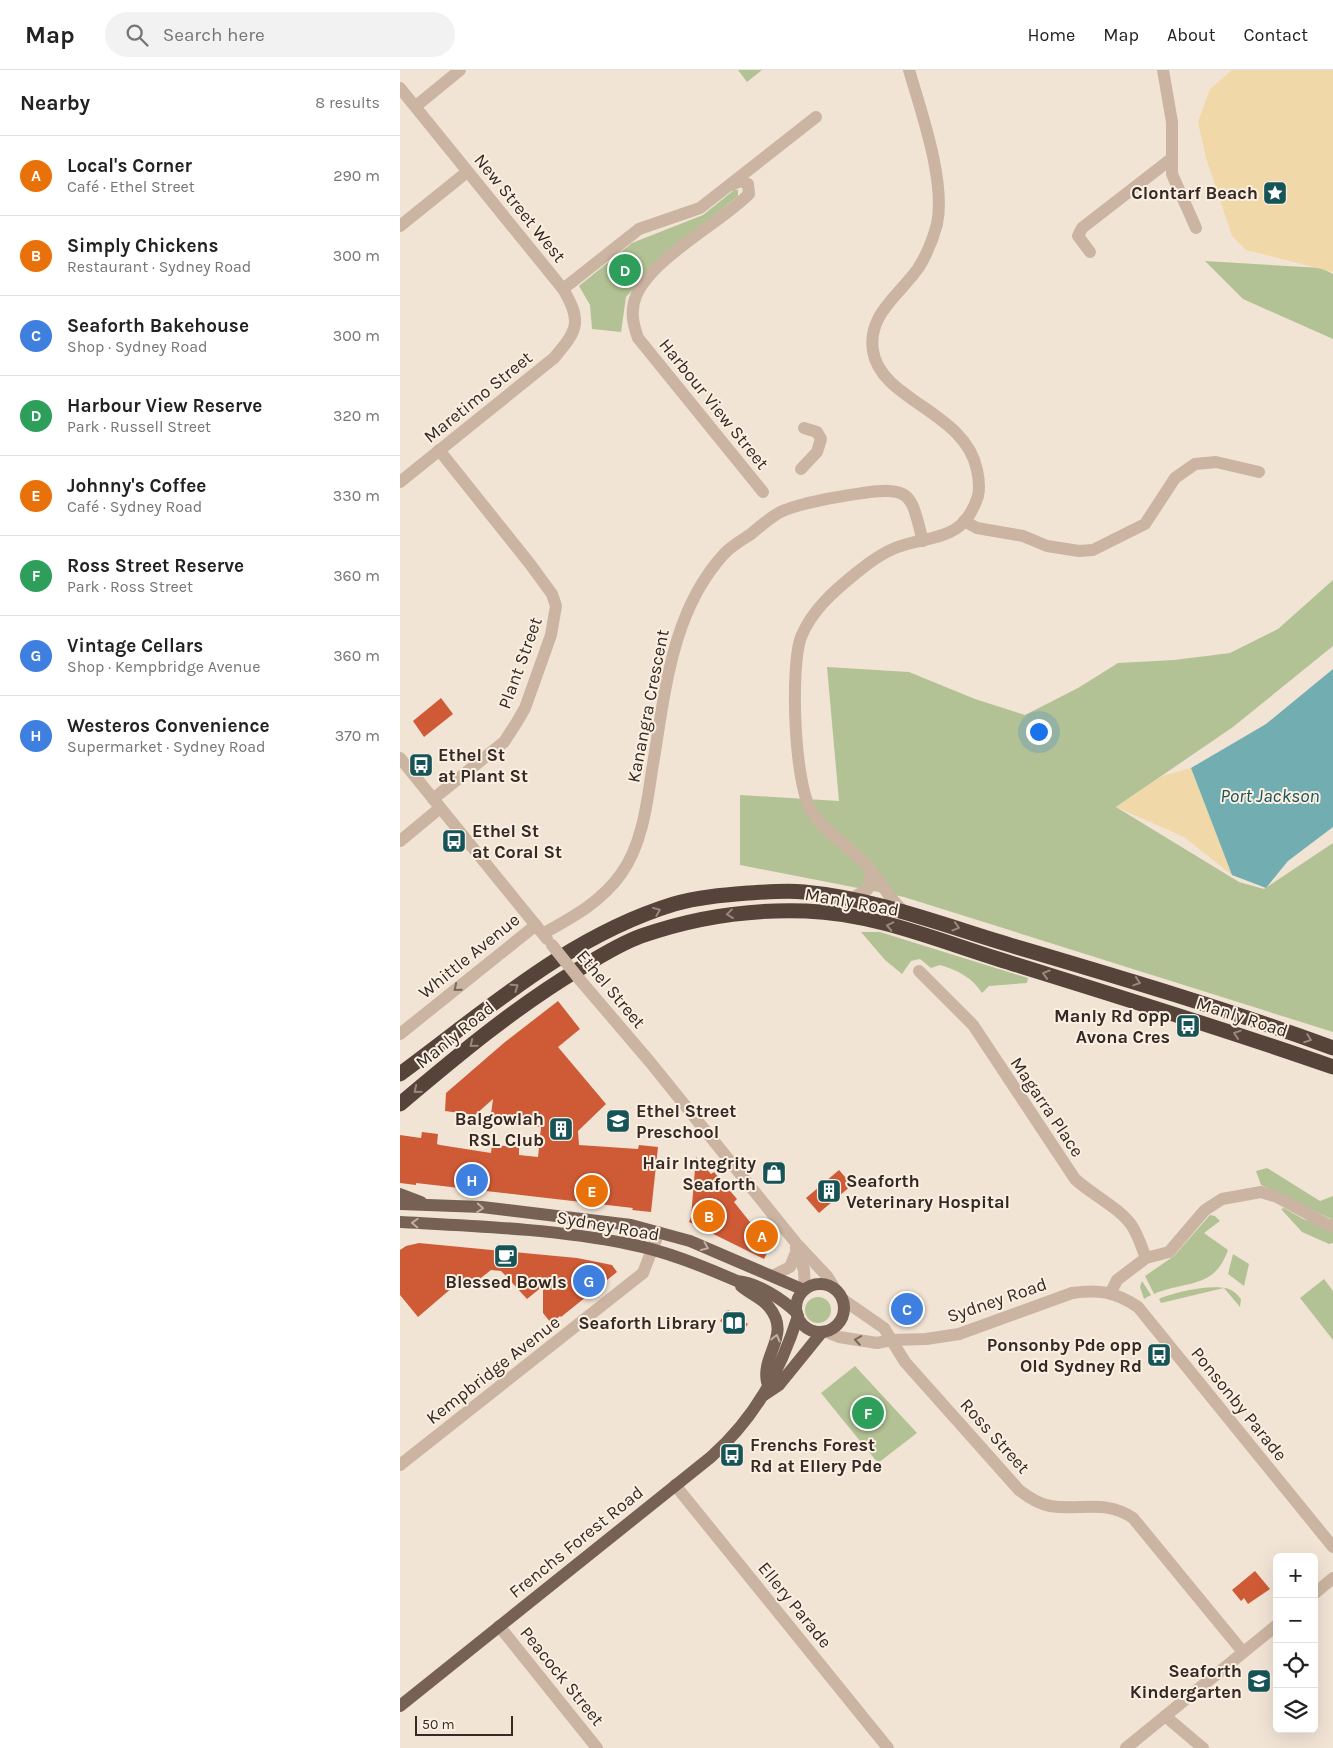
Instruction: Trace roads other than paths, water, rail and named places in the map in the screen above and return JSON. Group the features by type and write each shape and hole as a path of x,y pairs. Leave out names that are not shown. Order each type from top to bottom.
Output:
{"highway":[{"name":"Manly Road","path":"400,1074 534,974 583,943 625,922 674,904 719,895 803,892 851,899 906,913 1100,970 1274,1026 1333,1048"},
{"name":"Manly Road","path":"400,1104 527,1002 599,957 639,937 681,923 722,914 757,911 809,911 894,927 1128,999 1333,1067"}],"main road":[{"path":"400,1194 431,1205"},
{"name":"Sydney Road","path":"400,1204 482,1208 576,1217 631,1225 690,1241 805,1290"},
{"name":"Sydney Road","path":"400,1222 544,1232 629,1244 682,1259 737,1281 746,1282 777,1297 797,1314"},
{"path":"737,1281 768,1305 779,1324 765,1373 766,1390"},
{"path":"820,1284 839,1294 844,1310 842,1318 835,1327 823,1332 807,1328 797,1314 798,1300 805,1290 820,1284"},
{"name":"Frenchs Forest Road","path":"400,1706 736,1434 766,1390 787,1346 797,1314"},
{"name":"Frenchs Forest Road","path":"766,1390 779,1385 823,1332"}],"street":[{"path":"416,106 460,70"},
{"path":"906,913 891,901 872,871 816,818 803,792 797,765 798,649 802,636 815,612 841,586 882,555 899,547 954,532 964,521 978,493 980,481 976,462 968,446 944,421 886,378 879,368 872,344 878,316 919,267 927,252 937,221 938,189 926,130 909,70"},
{"path":"1163,70 1172,122 1172,174 1196,228"},
{"name":"New Street West","path":"400,88 563,289 572,304 576,319 572,337 554,358"},
{"path":"563,289 639,229 700,208 732,185 816,117"},
{"path":"1090,252 1078,236 1082,228 1171,159"},
{"path":"400,226 467,172"},
{"name":"Harbour View Street","path":"732,185 740,181 748,184 749,194 655,269 636,296 633,323 638,338 763,492"},
{"name":"Maretimo Street","path":"400,482 554,358"},
{"path":"801,469 817,452 821,439 817,432 804,428"},
{"name":"Plant Street","path":"400,841 504,742 526,708 551,635 556,606 552,594 530,564 439,450"},
{"path":"964,521 977,528 1023,536 1047,546 1079,551 1093,550 1145,524 1175,478 1195,464 1216,462 1259,472"},
{"name":"Kanangra Crescent","path":"540,929 599,900 622,873 639,835 672,654 685,613 696,591 725,553 783,510 839,496 893,490 911,500 915,508 923,541"},
{"name":"Ethel Street","path":"400,758 580,980 627,1034 796,1247 827,1276 839,1294"},
{"path":"851,899 868,889 872,871"},
{"name":"Whittle Avenue","path":"400,1034 540,929"},
{"name":"Magarra Place","path":"919,971 973,1025 1075,1179 1089,1193 1125,1216 1133,1227 1146,1258"},
{"path":"1111,1292 1117,1280 1146,1258 1169,1252 1205,1210 1222,1199 1261,1192 1277,1197 1330,1226 1333,1225"},
{"name":"Kempbridge Avenue","path":"400,1465 643,1273 659,1232"},
{"path":"774,1276 790,1267 796,1247"},
{"name":"Ethel Street","path":"796,1247 804,1270 805,1290"},
{"name":"Sydney Road","path":"823,1332 840,1337 877,1343 892,1340 926,1339 959,1334 1072,1293 1091,1290 1111,1292"},
{"name":"Ponsonby Parade","path":"1111,1292 1138,1307 1333,1547"},
{"path":"839,1294 884,1328 892,1340"},
{"name":"Ross Street","path":"892,1340 905,1362 1019,1490 1028,1497 1050,1506 1101,1506 1115,1509 1133,1518 1243,1652"},
{"name":"Ellery Parade","path":"675,1485 888,1748"},
{"path":"1318,1591 1333,1578"},
{"name":"Peacock Street","path":"499,1626 597,1748"},
{"path":"1126,1748 1273,1628"},
{"path":"1164,1716 1204,1748"}],"water":[{"name":"Port Jackson","path":"1333,669 1333,827 1288,861 1266,888 1232,875 1191,768 1266,724"}],"place":[{"name":"Clontarf Beach","path":"1275,193"},
{"name":"Harbour View Reserve","path":"625,270"},
{"name":"Ethel St at Plant St","path":"421,765"},
{"name":"Ethel St at Coral St","path":"454,841"},
{"name":"Manly Rd opp Avona Cres","path":"1188,1026"},
{"name":"Ethel Street Preschool","path":"618,1121"},
{"name":"Balgowlah RSL Club","path":"561,1129"},
{"name":"Hair Integrity Seaforth","path":"774,1173"},
{"name":"Westeros Convenience","path":"472,1180"},
{"name":"Johnny's Coffee","path":"592,1191"},
{"name":"Seaforth Veterinary Hospital","path":"829,1191"},
{"name":"Simply Chickens","path":"709,1216"},
{"name":"Local's Corner","path":"762,1236"},
{"name":"Blessed Bowls","path":"506,1256"},
{"name":"Vintage Cellars","path":"589,1281"},
{"name":"Seaforth Bakehouse","path":"907,1309"},
{"name":"Seaforth Library","path":"734,1323"},
{"name":"Ponsonby Pde opp Old Sydney Rd","path":"1159,1355"},
{"name":"Ross Street Reserve","path":"868,1413"},
{"name":"Frenchs Forest Rd at Ellery Pde","path":"732,1455"},
{"name":"Seaforth Kindergarten","path":"1259,1681"}]}
